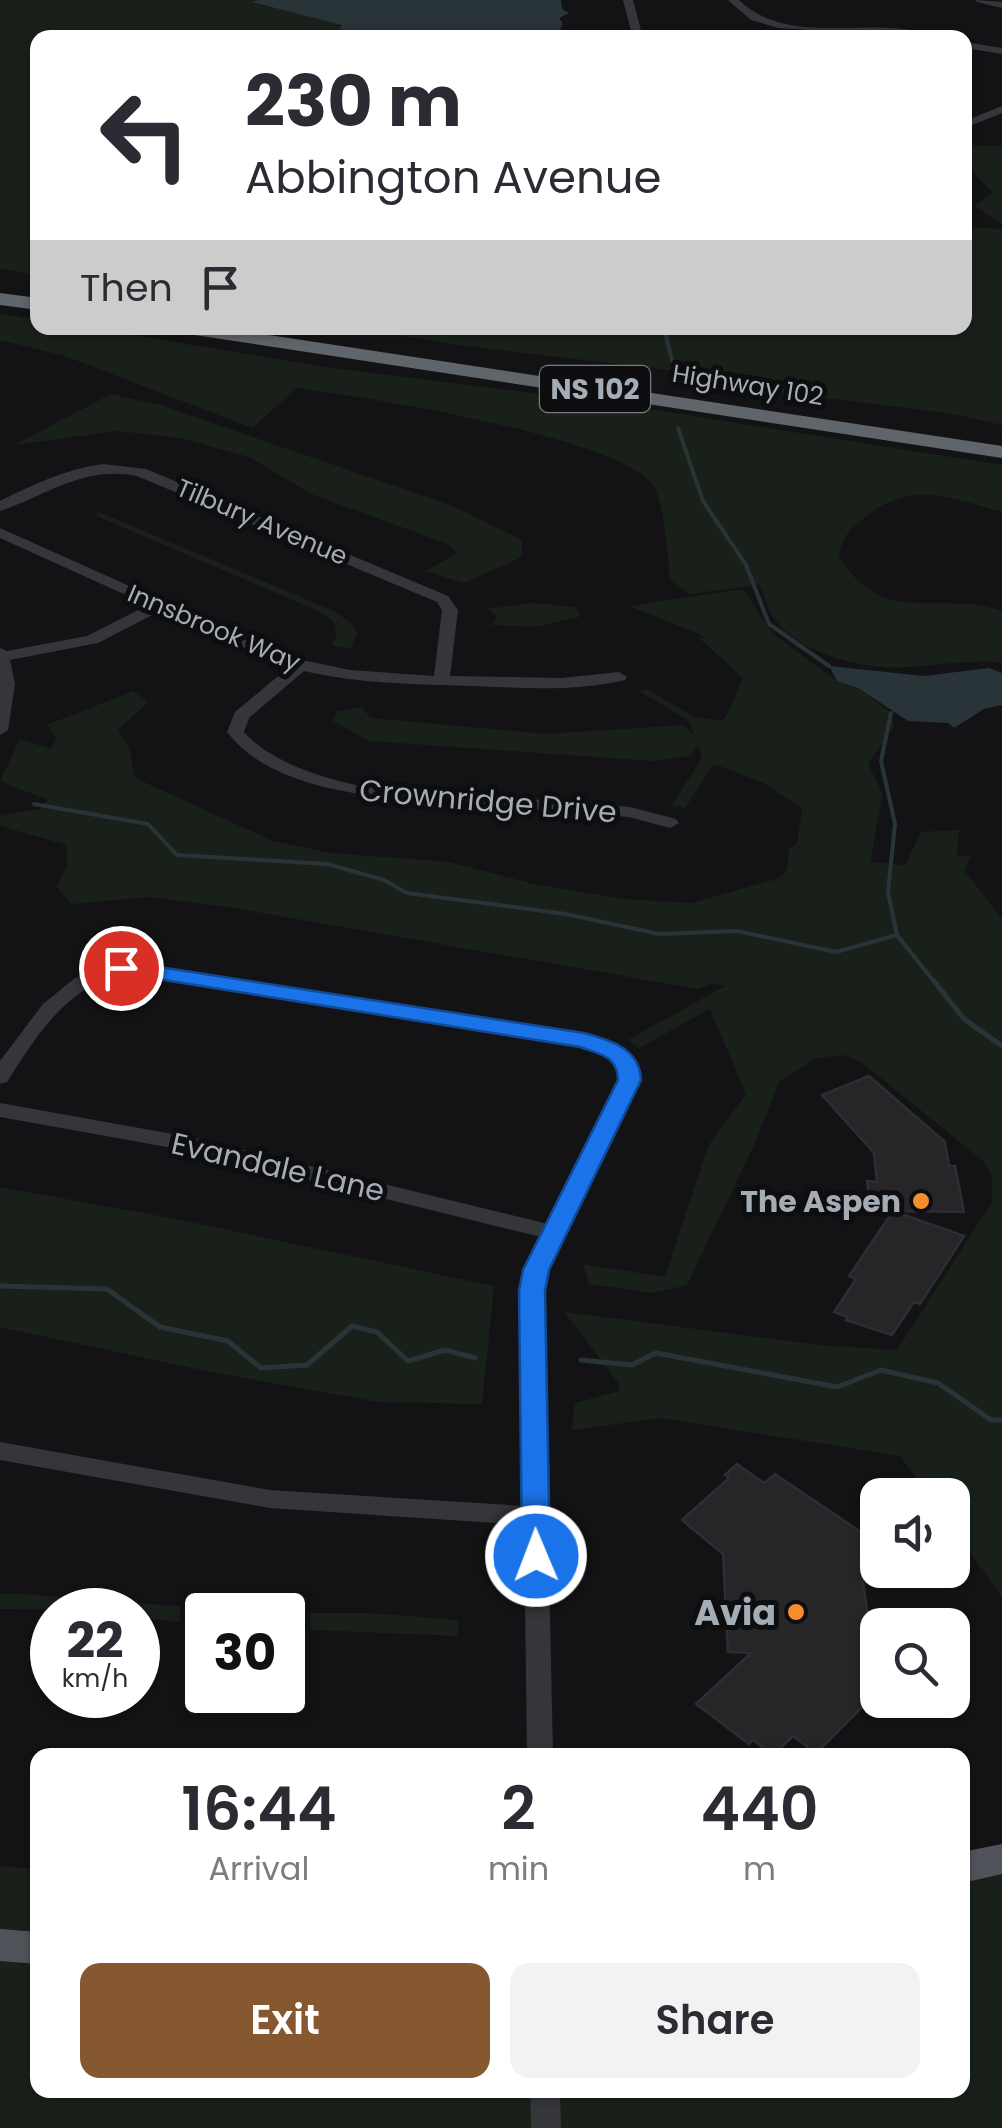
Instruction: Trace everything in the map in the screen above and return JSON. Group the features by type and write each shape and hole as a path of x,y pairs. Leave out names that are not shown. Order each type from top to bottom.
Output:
{"highway":[{"path":"0,290 30,295"},
{"path":"0,298 30,303"},
{"name":"Highway 102","path":"234,335 1002,452"},
{"name":"Highway 102","path":"290,335 1002,443"}],"main road":[{"path":"970,1866 1002,1859"},
{"path":"0,1945 30,1947"}],"street":[{"path":"628,0 636,30"},
{"path":"733,0 760,20 794,30"},
{"path":"980,0 1002,5"},
{"path":"842,30 892,30"},
{"path":"972,46 1002,51"},
{"path":"972,122 1002,110"},
{"path":"988,116 1002,120"},
{"name":"Tilbury Avenue","path":"0,507 82,470 112,467 141,472 444,599 450,610 441,680"},
{"name":"Innsbrook Way","path":"0,532 300,666 357,677 547,684 619,677"},
{"path":"0,730 6,684 1,655 92,640 159,605"},
{"name":"Crownridge Drive","path":"300,666 241,716 236,732 246,745 323,782 356,790 630,812 670,824"},
{"path":"0,1076 72,986 105,970 121,968 604,1046 620,1054 629,1066 630,1080 536,1270 532,1291 540,1748"},
{"name":"Evandale Lane","path":"0,1110 196,1145 554,1233"},
{"path":"0,1452 270,1499 535,1516"},
{"path":"545,2098 546,2128"}],"shaded area":[{"path":"0,0 259,0 254,2 338,23 343,30 30,30 30,274 0,268"},
{"path":"561,0 562,9 569,13 559,18 562,30 344,30 339,29 342,25 252,2"},
{"path":"972,145 1002,146 1002,225 975,206 993,192 972,172"},
{"path":"972,227 1002,229 1002,425 953,414 770,391 685,372 394,335 972,335"},
{"path":"0,314 30,318 30,335 132,335 325,367 604,402 1002,465 1002,512 934,495 902,498 857,523 838,556 856,579 875,593 894,600 978,605 1002,611 1002,663 893,667 856,663 819,652 788,633 773,617 760,585 689,594 670,580 664,521 655,489 635,470 597,453 490,422 297,388 252,428 65,356 0,340"},
{"path":"111,394 160,405 453,506 522,540 522,557 464,583 425,571 458,553 448,544 311,494 249,457 180,438 118,431 14,445"},
{"path":"99,512 334,611 351,623 357,633 350,649 332,645 337,635 334,622 316,610 94,515"},
{"path":"743,589 772,633 837,681 858,688 891,713 894,726 868,764 883,794 870,862 905,865 921,832 959,830 957,856 972,855 964,870 1002,919 1002,1597 970,1552 970,1478 916,1478 900,1456 661,1418 572,1430 575,1403 619,1391 619,1384 564,1312 820,1345 897,1350 992,1202 992,1175 983,1161 860,1061 843,1055 816,1058 779,1082 756,1141 687,1285 653,1293 589,1284 583,1264 665,1277 708,1146 746,1094 710,1009 639,1048 628,1040 725,986 712,984 698,989 228,907 149,897 71,904 57,887 67,866 67,845 0,826 0,816 39,809 48,800 0,781 20,739 51,749 57,738 47,725 133,691 148,702 118,730 129,747 135,778 273,841 332,853 449,862 534,884 624,899 692,903 780,878 787,869 789,849 797,844 802,809 764,783 714,764 685,808 672,805 702,758 698,746 690,756 651,761 369,741 333,721 337,711 361,707 371,718 545,734 683,725 693,734 689,721 639,691 647,689 693,716 721,721 726,717 743,678 699,638 704,638 702,635 629,606"},
{"path":"532,603 576,607 579,617 535,627 492,625 497,616 488,609"},
{"path":"829,666 924,676 989,668 1002,673 1002,705 984,709 954,728 948,723 908,721 858,688 837,681"},
{"path":"0,1187 176,1219 494,1286 482,1404 378,1402 211,1372 0,1327"},
{"path":"0,1594 30,1595 30,1609 0,1609"},
{"path":"160,1605 180,1606 180,1622 160,1620"},
{"path":"310,1613 459,1620 457,1636 310,1630"},
{"path":"1002,1865 1002,2128 0,2128 0,1866 30,1868 30,2098 970,2098 970,1870"}],"building":[{"path":"869,1076 945,1142 949,1166 955,1166 964,1212 893,1211 896,1208 880,1207 879,1195 869,1195 867,1181 877,1182 874,1153 822,1095"},
{"path":"893,1211 964,1236 920,1304 914,1302 892,1335 846,1320 848,1317 834,1312 856,1279 849,1276"},
{"name":"Avia","path":"737,1464 764,1483 775,1474 860,1532 860,1588 864,1588 867,1608 860,1608 860,1709 821,1748 809,1748 793,1736 780,1748 764,1748 753,1740 749,1744 696,1704 751,1653 728,1652 723,1554 682,1520 729,1478 725,1475"}],"waterway":[{"path":"666,335 675,372"},
{"path":"678,428 703,501 746,565 769,624 829,666"},
{"path":"891,713 881,761 895,824 888,892 897,935"},
{"path":"34,804 148,824 177,855 327,864 384,880 407,893 566,914 659,934 737,931 836,952 897,935"},
{"path":"897,935 936,984"},
{"path":"934,981 964,1019 1002,1046"},
{"path":"0,1286 107,1289 160,1327 228,1341 261,1368 307,1365 352,1326 377,1332 408,1361 445,1350 475,1358"},
{"path":"581,1360 632,1365 656,1353 837,1387 881,1370 938,1383 991,1420 1002,1420"}],"place":[{"name":"The Aspen","path":"921,1201"},
{"name":"Avia","path":"796,1612"}],"route":[{"path":"121,968 584,1040 620,1054 629,1066 630,1080 536,1270 532,1291 536,1556"}]}
